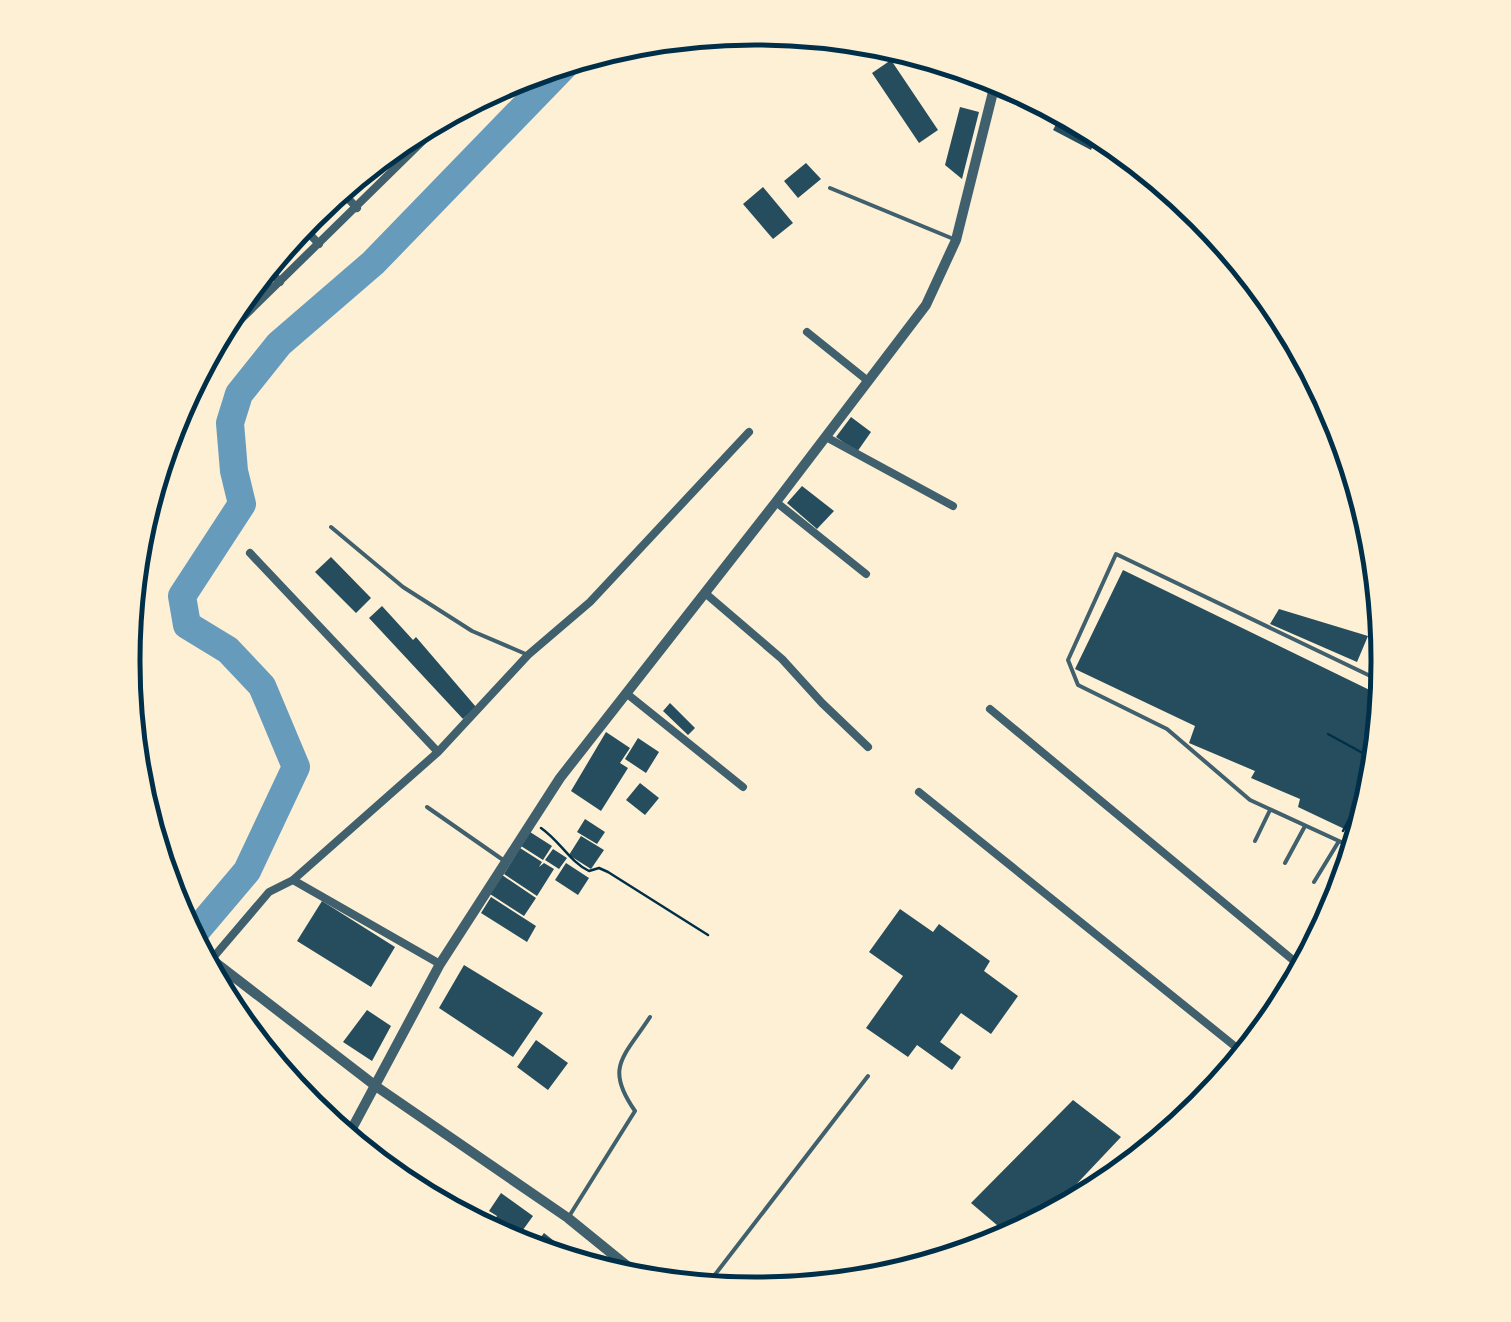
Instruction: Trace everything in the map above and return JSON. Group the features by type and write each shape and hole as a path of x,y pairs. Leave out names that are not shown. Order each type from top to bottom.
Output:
{"street":[{"path":"353,1127 440,964 560,778 926,304 956,240 992,93"},
{"path":"253,305 419,145"},
{"path":"348,199 357,208"},
{"path":"311,235 319,244"},
{"path":"275,276 280,282"},
{"path":"807,332 868,381"},
{"path":"213,952 270,892 294,880 438,752 528,656 590,602 748,432"},
{"path":"826,437 953,506"},
{"path":"776,502 866,574"},
{"path":"250,553 438,752"},
{"path":"705,593 782,659 868,747"},
{"path":"626,693 743,787"},
{"path":"990,710 1294,960"},
{"path":"919,792 1235,1047"},
{"path":"294,880 440,964"},
{"path":"222,970 377,1087 568,1218 622,1262"}],"lane":[{"path":"992,93 1001,97"},
{"path":"830,188 956,240"},
{"path":"331,528 403,588 472,631 528,656"},
{"path":"1344,843 1250,800 1167,728 1078,686 1068,660 1116,554 1371,677"},
{"path":"427,807 506,862"},
{"path":"1255,841 1270,810"},
{"path":"1285,864 1305,826"},
{"path":"1314,882 1339,841"},
{"path":"568,1218 635,1111 621,1092 617,1077 620,1064 650,1017"},
{"path":"714,1276 868,1076"}],"path":[{"path":"1328,734 1364,754"},
{"path":"1339,841 1353,813"},
{"path":"532,822 563,846 577,865 589,871 599,868 619,878 708,935"}],"building":[{"path":"891,61 938,130 919,143 872,73"},
{"path":"960,107 979,112 962,179 945,165"},
{"path":"1056,124 1093,146 1091,150 1053,130"},
{"path":"806,163 821,179 798,198 784,181"},
{"path":"763,187 793,223 773,239 743,204"},
{"path":"851,417 871,432 857,452 836,437"},
{"path":"802,486 834,511 817,529 787,503"},
{"path":"331,557 371,598 356,613 315,572"},
{"path":"1123,570 1370,690 1360,781 1348,831 1298,807 1300,799 1251,778 1255,771 1189,743 1195,726 1075,669"},
{"path":"382,606 413,640 416,637 476,707 463,719 369,618"},
{"path":"1279,609 1368,636 1357,662 1270,624"},
{"path":"670,703 695,728 688,735 663,711"},
{"path":"606,732 630,748 620,763 628,768 601,811 571,791"},
{"path":"638,738 659,752 646,773 625,759"},
{"path":"640,783 659,798 645,815 626,800"},
{"path":"585,819 605,832 597,844 577,832"},
{"path":"530,832 552,846 543,860 521,846"},
{"path":"581,836 604,850 591,869 569,855"},
{"path":"520,848 542,862 539,867 544,863 554,869 537,896 504,874"},
{"path":"553,849 567,858 559,869 545,860"},
{"path":"566,863 589,878 578,895 555,880"},
{"path":"502,875 536,898 524,916 490,894"},
{"path":"491,897 536,926 527,942 481,913"},
{"path":"322,901 395,947 371,987 297,941"},
{"path":"900,909 933,932 939,924 990,961 984,971 1018,996 991,1034 961,1013 940,1042 961,1057 952,1070 917,1045 908,1057 866,1028 903,976 869,952"},
{"path":"464,965 543,1013 513,1057 439,1008"},
{"path":"367,1010 391,1026 372,1061 343,1042"},
{"path":"536,1040 568,1063 548,1090 517,1067"},
{"path":"1073,1100 1121,1137 1072,1189 999,1226 971,1203"},
{"path":"501,1193 533,1216 522,1231 495,1219 497,1216 489,1211"}],"waterway":[{"path":"200,927 247,871 296,767 262,686 228,650 187,625 182,596 242,504 234,471 230,423 239,394 279,344 373,263 550,81"}]}
